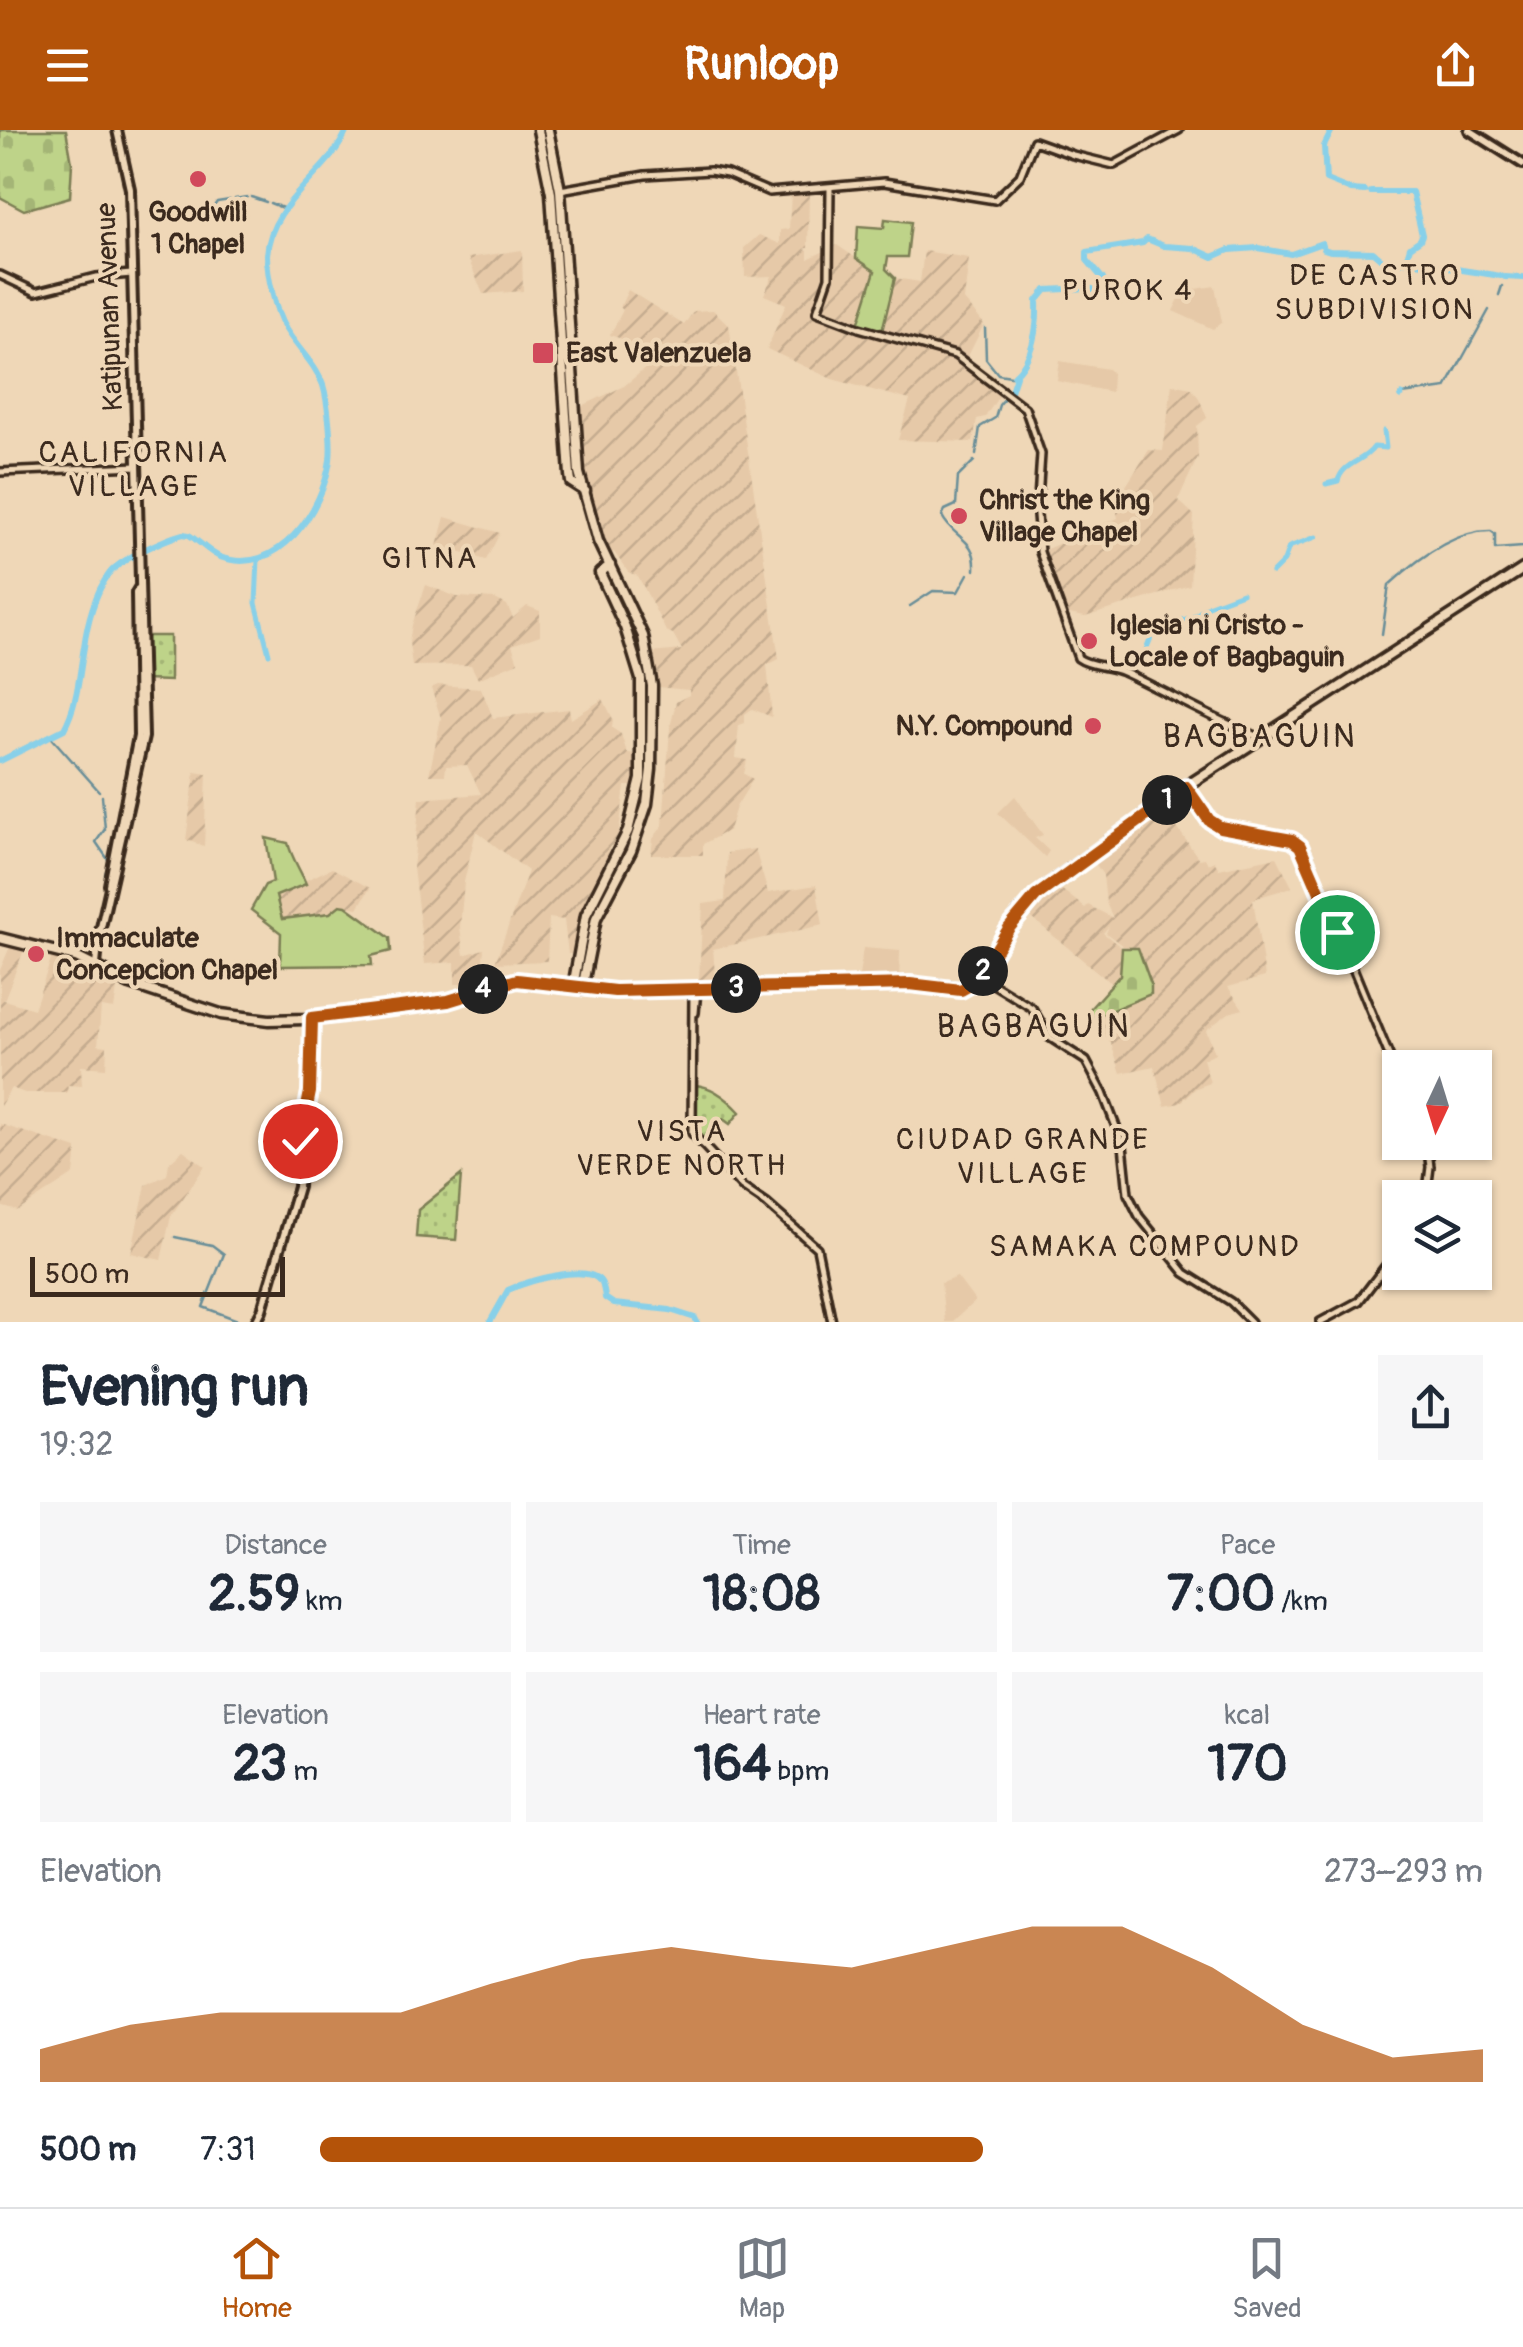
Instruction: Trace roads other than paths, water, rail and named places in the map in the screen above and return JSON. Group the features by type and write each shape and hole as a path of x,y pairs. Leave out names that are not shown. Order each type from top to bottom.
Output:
{"main road":[{"name":"Katipunan Avenue","path":"96,965 138,736 139,546 130,189 117,130"},
{"path":"538,130 551,192 562,281"},
{"path":"548,130 560,190 571,482 585,491"},
{"path":"1469,130 1523,164"},
{"path":"569,402 579,473 598,541 633,609 650,662 650,782 642,822 615,869"},
{"path":"578,985 640,784 642,686 625,627 600,573 610,565"},
{"path":"0,938 96,965 130,984 232,1017 312,1018 448,1001 510,980 695,989 910,984 961,990 980,976 1009,928 1036,896 1186,787 1523,569"},
{"path":"637,665 650,662"},
{"path":"256,1322 298,1186 300,1144 311,1082 312,1018"}],"street":[{"path":"560,190 645,174 710,171 728,174 769,192 884,182 995,200 1020,176 1034,141 1114,164 1179,130"},
{"path":"830,188 829,277 817,312 870,332 947,352 1026,408 1042,461 1037,534 1078,658 1123,672 1197,712 1262,738"},
{"path":"0,275 36,292 96,277 132,274"},
{"path":"0,472 137,466"},
{"path":"1186,787 1214,824 1231,831 1292,840 1304,849 1387,1050"},
{"path":"980,976 1032,1008 1048,1037 1088,1065 1123,1145 1128,1194 1139,1216 1187,1276 1231,1302 1250,1322"},
{"path":"695,989 692,1133 742,1186 818,1248 832,1322"},
{"path":"1320,1322 1359,1301 1382,1271"}],"waterway":[{"path":"0,761 64,729 75,699 92,609 104,581 115,568 143,550 183,534 220,557 241,561 261,558 294,535 318,499 330,460 325,392 315,369 281,321 267,255 278,219 327,161 347,130"},
{"path":"1332,130 1324,146 1326,180 1365,191"},
{"path":"1371,192 1412,192 1422,235 1410,247 1406,260"},
{"path":"235,199 247,197"},
{"path":"251,197 266,202"},
{"path":"173,216 191,207 207,216 217,202 230,200"},
{"path":"270,203 285,209"},
{"path":"1014,376 1030,352 1037,301 1046,290 1088,288 1103,292 1106,288 1087,260 1087,252 1143,243 1147,239 1164,246 1193,248 1213,257 1229,250 1258,248 1291,254 1322,243 1330,251 1373,252 1387,264 1399,263"},
{"path":"1404,261 1501,276"},
{"path":"1505,277 1523,278"},
{"path":"1499,295 1502,286"},
{"path":"1402,394 1446,388 1489,310"},
{"path":"985,328 986,359 998,374 1011,376"},
{"path":"1011,391 1016,376"},
{"path":"976,455 980,427 995,418 999,405 1011,391"},
{"path":"1326,484 1338,481 1344,470 1374,447 1386,448 1384,431"},
{"path":"974,461 958,477 956,505 942,516 969,545 975,570"},
{"path":"1382,634 1389,585 1436,549 1463,536 1491,531 1495,534 1495,549 1523,547"},
{"path":"1272,573 1284,561 1289,547 1316,537"},
{"path":"258,559 256,603 269,654"},
{"path":"910,606 933,591 958,592 968,574"},
{"path":"1116,665 1140,664 1156,626 1191,618 1210,605 1242,593"},
{"path":"52,738 99,791"},
{"path":"102,796 105,829 96,842 109,861 105,874"},
{"path":"175,1237 212,1245 224,1254 203,1307 243,1322"},
{"path":"490,1322 508,1290 570,1274 594,1276 602,1283 605,1298 614,1304 670,1310 697,1322"}],"place":[{"name":"Goodwill 1 Chapel","path":"198,179"},
{"name":"East Valenzuela","path":"543,353"},
{"name":"Christ the King Village Chapel","path":"959,516"},
{"name":"Iglesia ni Cristo - Locale of Bagbaguin","path":"1089,641"},
{"name":"N.Y. Compound","path":"1093,726"},
{"name":"Immaculate Concepcion Chapel","path":"36,954"}],"district":[{"name":"PUROK 4","path":"1128,290"},
{"name":"DE CASTRO SUBDIVISION","path":"1375,292"},
{"name":"CALIFORNIA VILLAGE","path":"134,469"},
{"name":"GITNA","path":"430,558"},
{"name":"BAGBAGUIN","path":"1260,737"},
{"name":"BAGBAGUIN","path":"1034,1027"},
{"name":"VISTA VERDE NORTH","path":"682,1148"},
{"name":"CIUDAD GRANDE VILLAGE","path":"1023,1156"},
{"name":"SAMAKA COMPOUND","path":"1145,1246"}]}
